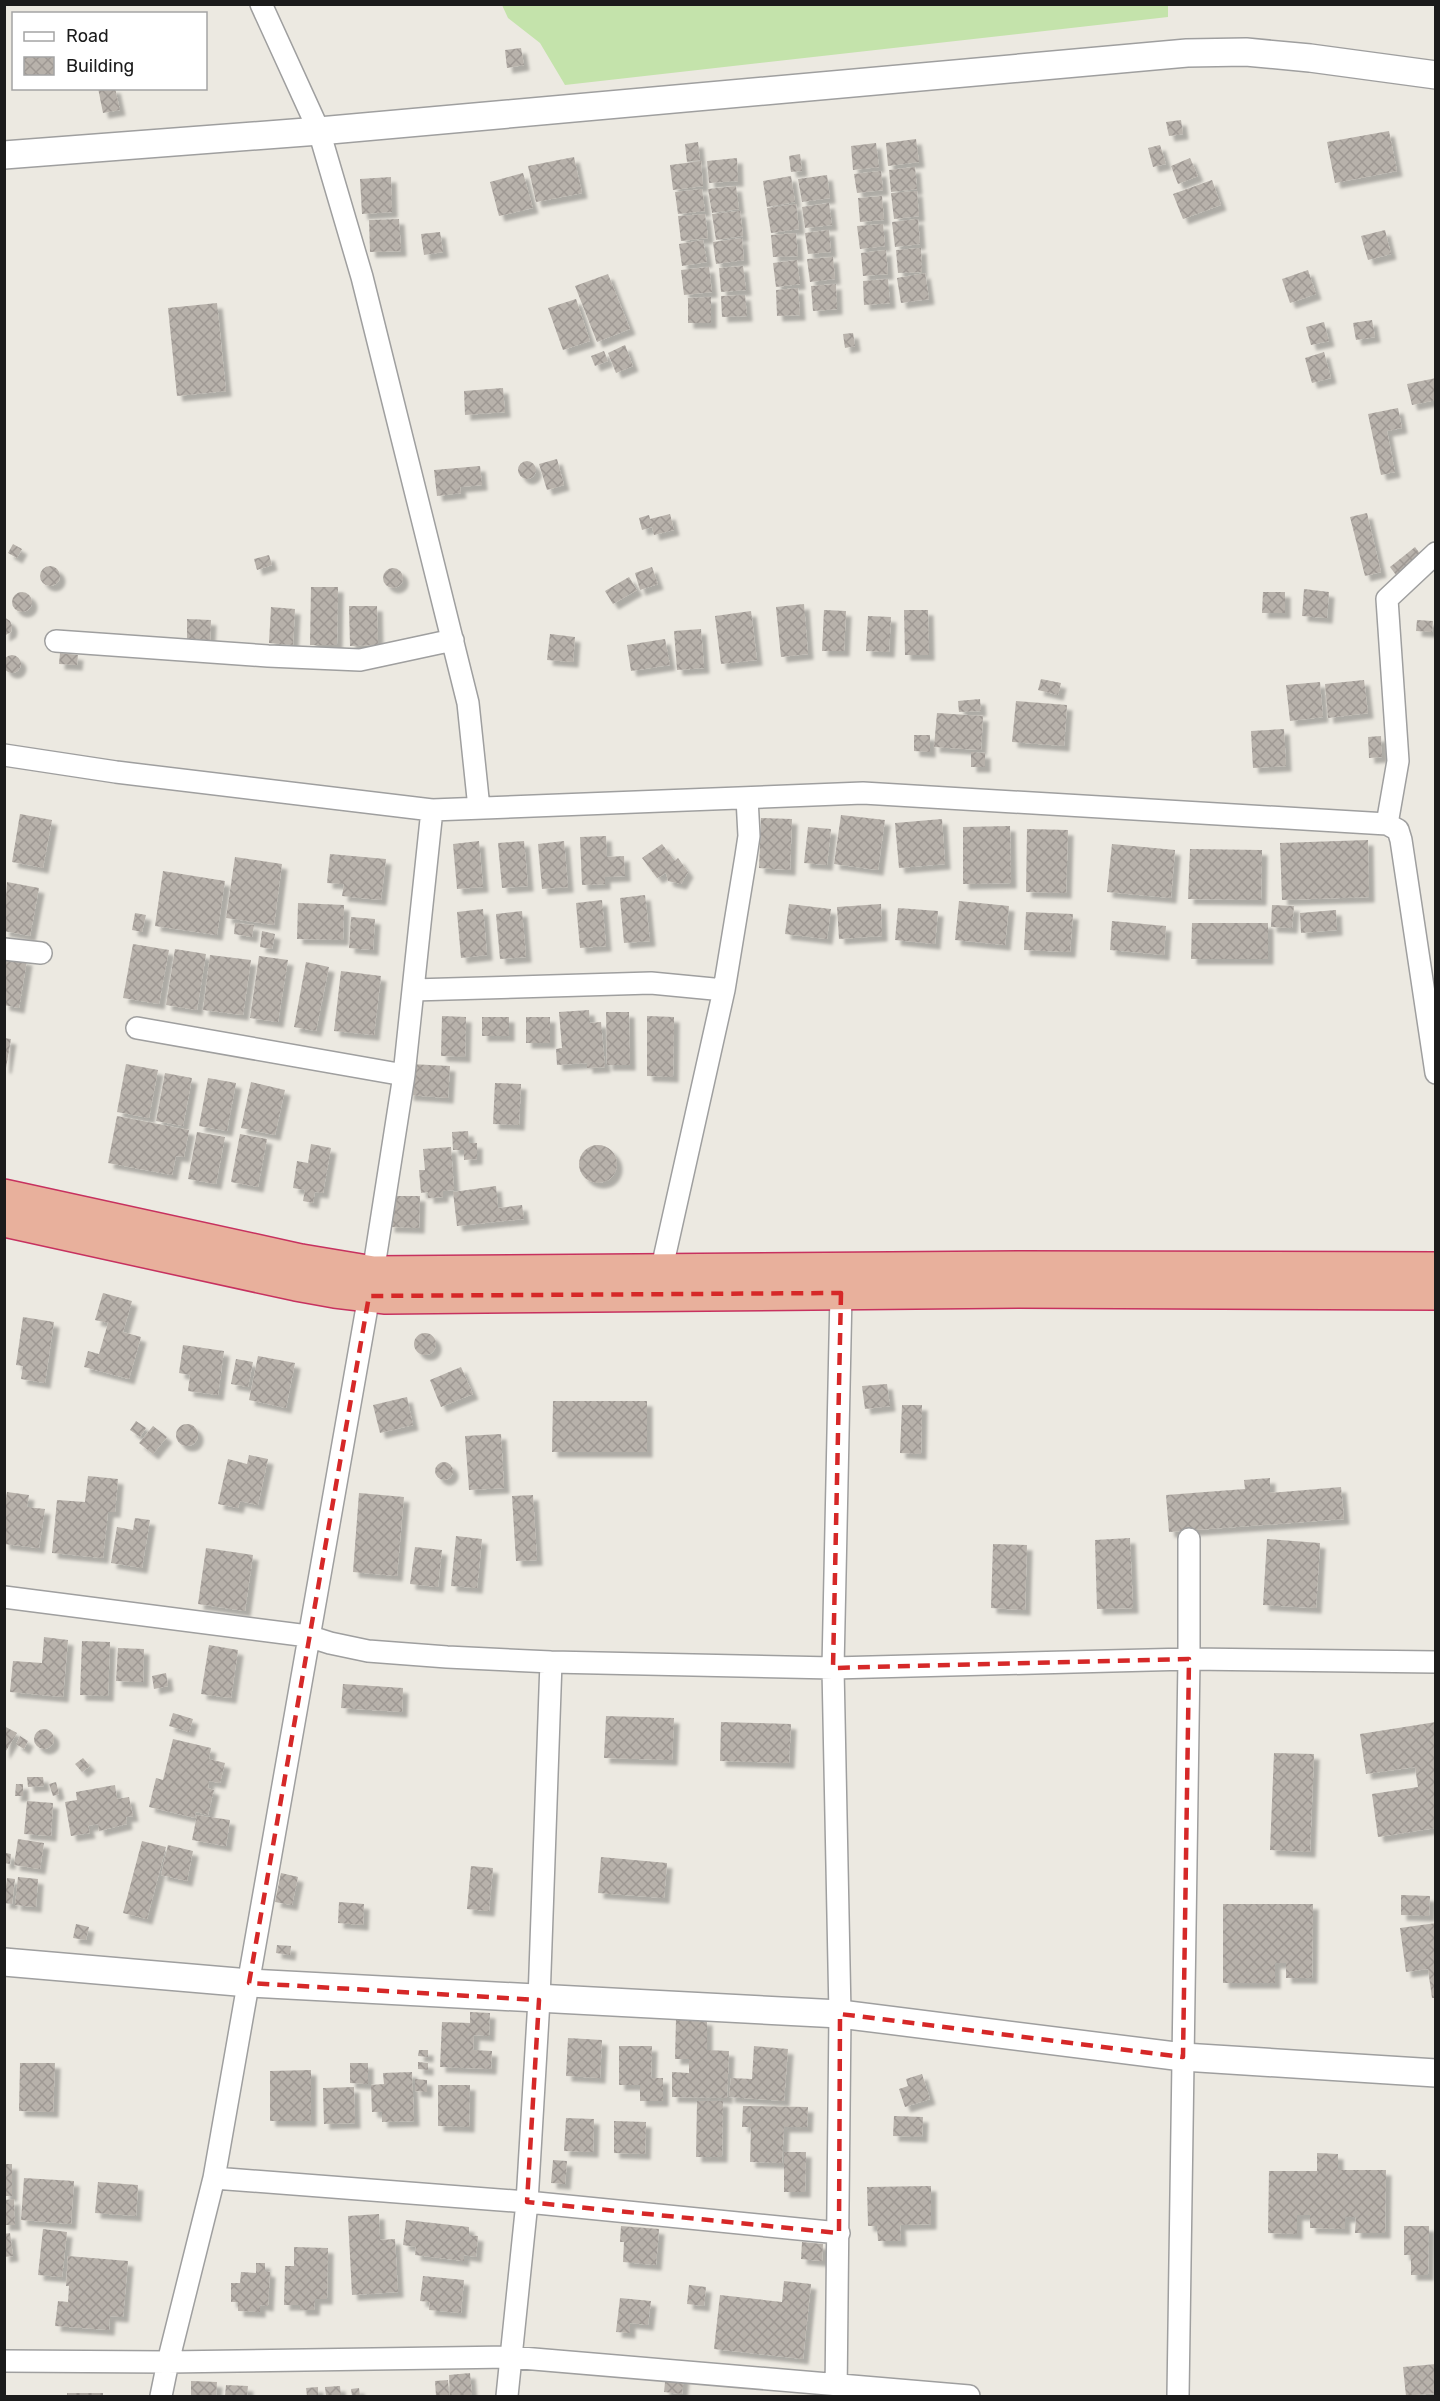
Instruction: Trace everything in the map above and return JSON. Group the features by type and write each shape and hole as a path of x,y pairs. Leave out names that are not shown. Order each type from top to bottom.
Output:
{"highway":[{"path":"4,1196 301,1261 371,1284 661,1272 1008,1268 1436,1269"},
{"path":"4,1220 296,1284 841,1293 1436,1293"}],"street":[{"path":"261,4 319,131 362,278 468,703 479,808"},
{"path":"4,155 319,131 1187,53 1256,53 1436,75"},
{"path":"1387,824 1398,761 1387,599 1436,553"},
{"path":"56,641 360,660 453,640"},
{"path":"4,755 127,773 432,810 843,794 902,794 1387,824 1398,830 1401,840 1436,1073"},
{"path":"661,1272 724,990 746,856 747,798"},
{"path":"161,2397 214,2178 371,1284 404,1075 432,810"},
{"path":"4,949 41,953"},
{"path":"413,990 651,983 724,990"},
{"path":"137,1028 404,1075"},
{"path":"836,2391 840,2014 833,1668 841,1293"},
{"path":"1178,2397 1189,1539"},
{"path":"4,1597 308,1636 368,1651 551,1662 833,1668 1189,1659 1436,1662"},
{"path":"507,2397 527,2202 539,2000 551,1662"},
{"path":"4,1962 249,1983 840,2014 1183,2057 1436,2073"},
{"path":"214,2178 527,2202 839,2233"},
{"path":"4,2361 510,2357 836,2391 969,2397"}],"highlighted area":[{"path":"841,1293 833,1668 1189,1659 1183,2057 840,2014 839,2233 527,2202 539,2000 249,1983 369,1296"}],"green space":[{"path":"502,5 1168,5 1168,17 565,85 540,43 508,18"}],"building":[{"path":"521,48 524,65 507,68 505,50"},
{"path":"98,90 115,90 120,110 103,113"},
{"path":"1181,120 1183,134 1169,136 1166,122"},
{"path":"1389,131 1397,171 1335,183 1327,142"},
{"path":"916,139 919,162 888,166 886,143"},
{"path":"698,142 700,160 687,162 685,144"},
{"path":"876,143 879,167 853,170 851,146"},
{"path":"1160,145 1166,164 1153,167 1148,148"},
{"path":"800,154 802,171 791,172 789,156"},
{"path":"574,157 582,193 536,202 528,166"},
{"path":"737,158 738,181 709,183 707,161"},
{"path":"1190,158 1198,176 1178,184 1171,166"},
{"path":"701,161 703,186 673,190 670,165"},
{"path":"915,167 917,189 891,192 889,170"},
{"path":"881,171 883,190 857,193 854,174"},
{"path":"523,173 533,208 499,216 490,182"},
{"path":"827,175 830,198 802,202 798,179"},
{"path":"791,176 795,202 767,207 763,181"},
{"path":"391,177 392,212 362,214 360,179"},
{"path":"1212,180 1221,205 1183,219 1173,194"},
{"path":"736,186 739,209 712,213 708,189"},
{"path":"702,189 705,211 678,214 675,192"},
{"path":"917,191 919,216 894,219 891,193"},
{"path":"882,196 884,220 860,222 858,198"},
{"path":"829,203 832,225 805,228 802,207"},
{"path":"796,204 799,229 771,233 767,208"},
{"path":"740,211 743,236 716,240 712,214"},
{"path":"705,214 708,238 681,241 678,216"},
{"path":"399,219 401,251 370,252 369,220"},
{"path":"918,219 920,244 895,247 892,222"},
{"path":"883,224 885,246 860,249 857,226"},
{"path":"829,230 831,252 808,254 805,233"},
{"path":"1385,230 1391,254 1368,260 1361,236"},
{"path":"440,232 443,252 424,255 421,234"},
{"path":"796,233 798,256 773,257 771,235"},
{"path":"742,238 744,260 716,264 713,242"},
{"path":"703,240 707,262 682,266 679,244"},
{"path":"921,248 922,272 898,273 896,250"},
{"path":"886,250 888,274 863,276 861,253"},
{"path":"833,257 835,279 810,282 807,259"},
{"path":"797,260 800,284 776,287 773,263"},
{"path":"743,266 746,290 721,292 719,268"},
{"path":"709,267 712,292 684,295 681,270"},
{"path":"1308,270 1316,294 1290,303 1282,279"},
{"path":"925,273 929,299 901,303 897,278"},
{"path":"608,274 630,329 597,342 575,286"},
{"path":"888,279 890,303 864,305 863,281"},
{"path":"836,284 837,309 813,311 811,286"},
{"path":"798,288 800,315 777,316 776,290"},
{"path":"745,295 747,316 722,317 721,296"},
{"path":"711,297 711,323 688,323 688,298"},
{"path":"576,299 590,341 563,350 548,308"},
{"path":"217,303 226,391 177,396 168,308"},
{"path":"1372,320 1375,337 1356,340 1353,323"},
{"path":"1324,322 1329,341 1311,345 1306,327"},
{"path":"853,333 855,346 845,348 843,334"},
{"path":"625,345 633,366 616,373 608,353"},
{"path":"604,351 608,361 595,366 591,356"},
{"path":"1324,352 1331,378 1312,383 1305,358"},
{"path":"1436,378 1436,400 1412,405 1407,384"},
{"path":"503,388 505,412 465,415 464,391"},
{"path":"1398,408 1402,428 1387,431 1395,472 1381,475 1368,414"},
{"path":"557,459 564,485 547,490 539,464"},
{"path":"523,461 531,461 536,466 534,477 523,479 518,474 518,466"},
{"path":"480,466 482,485 460,487 461,493 437,496 434,470"},
{"path":"1367,513 1381,572 1365,576 1350,517"},
{"path":"670,514 674,530 654,535 652,527 642,530 639,518 649,515 650,519"},
{"path":"13,544 22,549 17,558 8,553"},
{"path":"1415,547 1424,559 1399,579 1390,567"},
{"path":"269,555 272,565 257,570 254,559"},
{"path":"50,566 57,569 60,576 57,583 50,586 43,583 40,576 43,569"},
{"path":"652,567 658,584 640,590 635,573"},
{"path":"393,568 400,571 403,578 400,585 393,588 386,585 383,578 386,571"},
{"path":"629,577 637,590 613,604 605,591"},
{"path":"311,587 338,587 337,645 310,645"},
{"path":"1304,589 1329,592 1327,618 1302,616"},
{"path":"22,592 29,595 32,602 29,609 22,612 15,609 12,602 15,595"},
{"path":"1263,592 1285,592 1285,613 1262,613"},
{"path":"804,604 808,654 781,657 776,607"},
{"path":"349,606 377,606 378,645 350,646"},
{"path":"271,607 295,609 293,645 269,643"},
{"path":"824,610 846,611 844,651 822,651"},
{"path":"904,610 928,610 929,655 905,655"},
{"path":"751,611 757,660 721,664 715,616"},
{"path":"868,616 891,617 889,652 866,651"},
{"path":"4,617 10,621 12,626 11,632 4,636"},
{"path":"187,619 211,620 210,641 187,640"},
{"path":"1417,620 1433,621 1432,632 1416,631"},
{"path":"701,629 704,668 677,670 674,631"},
{"path":"550,634 575,637 573,662 547,660"},
{"path":"665,639 670,665 631,671 627,645"},
{"path":"60,653 78,655 77,665 59,664"},
{"path":"8,655 16,655 21,660 19,671 8,673 3,668 3,660"},
{"path":"1041,679 1061,683 1058,695 1038,690"},
{"path":"1364,680 1368,713 1328,718 1325,684"},
{"path":"1320,682 1323,717 1290,721 1286,685"},
{"path":"980,699 981,711 959,712 958,701"},
{"path":"1016,701 1067,705 1064,746 1012,742"},
{"path":"937,713 983,716 981,750 934,747"},
{"path":"1284,729 1286,766 1253,768 1251,731"},
{"path":"914,735 930,735 930,752 914,751"},
{"path":"1381,736 1382,757 1369,758 1368,737"},
{"path":"971,752 985,753 985,767 971,767"},
{"path":"20,814 52,820 43,868 12,862"},
{"path":"841,815 885,820 878,870 834,864"},
{"path":"761,818 792,819 790,870 759,868"},
{"path":"942,819 945,864 899,868 895,823"},
{"path":"1010,826 1011,883 963,884 963,827"},
{"path":"808,827 831,829 827,865 804,863"},
{"path":"1027,829 1068,830 1066,893 1026,892"},
{"path":"606,836 607,857 624,856 625,876 605,877 605,884 582,885 580,837"},
{"path":"1368,840 1369,897 1282,900 1280,843"},
{"path":"479,841 483,887 457,889 453,844"},
{"path":"524,841 528,886 502,888 498,843"},
{"path":"564,841 568,887 542,889 538,844"},
{"path":"662,844 675,861 678,858 688,872 681,884 668,881 666,873 657,878 642,858"},
{"path":"1112,844 1175,850 1171,898 1107,892"},
{"path":"1190,849 1262,850 1261,900 1188,899"},
{"path":"330,854 386,859 381,900 342,896 344,884 327,883"},
{"path":"235,857 282,864 274,925 226,918"},
{"path":"163,871 225,881 217,935 155,926"},
{"path":"7,882 39,888 30,936 4,931"},
{"path":"645,895 650,941 624,943 620,898"},
{"path":"602,900 606,946 580,948 576,903"},
{"path":"959,901 1009,906 1005,945 955,940"},
{"path":"298,903 344,905 343,940 297,939"},
{"path":"789,904 831,909 827,939 785,934"},
{"path":"881,904 882,936 839,939 837,907"},
{"path":"1272,905 1294,906 1292,928 1271,927"},
{"path":"898,908 938,911 935,944 895,940"},
{"path":"483,909 487,955 461,958 457,912"},
{"path":"1336,910 1337,930 1301,933 1300,913"},
{"path":"522,911 526,957 500,959 496,914"},
{"path":"1026,912 1073,914 1070,952 1024,950"},
{"path":"135,913 146,915 142,932 132,930"},
{"path":"351,917 375,919 373,950 349,948"},
{"path":"1112,921 1166,926 1164,955 1110,950"},
{"path":"235,923 254,925 252,937 234,934"},
{"path":"1192,923 1268,923 1268,959 1191,959"},
{"path":"262,931 275,934 272,949 260,947"},
{"path":"133,944 169,950 159,1004 123,998"},
{"path":"175,949 206,954 197,1010 166,1005"},
{"path":"210,955 251,960 243,1015 203,1010"},
{"path":"4,956 27,960 19,1008 4,1005"},
{"path":"259,956 288,960 278,1022 250,1018"},
{"path":"306,962 329,967 316,1031 294,1027"},
{"path":"341,971 381,976 374,1035 334,1031"},
{"path":"589,1010 590,1023 601,1022 605,1067 587,1068 587,1063 557,1065 556,1049 562,1048 559,1012"},
{"path":"606,1012 629,1012 630,1065 607,1065"},
{"path":"442,1016 466,1017 465,1057 441,1056"},
{"path":"647,1016 674,1017 673,1077 647,1076"},
{"path":"482,1017 509,1017 509,1036 482,1036"},
{"path":"526,1017 550,1017 550,1043 526,1043"},
{"path":"4,1038 11,1039 6,1068 4,1068"},
{"path":"126,1064 158,1070 149,1118 117,1112"},
{"path":"410,1064 450,1066 448,1098 408,1095"},
{"path":"165,1073 192,1078 183,1126 156,1121"},
{"path":"208,1078 236,1083 227,1131 199,1126"},
{"path":"251,1082 285,1090 275,1135 241,1128"},
{"path":"495,1083 521,1084 519,1125 493,1124"},
{"path":"117,1116 189,1130 184,1157 176,1156 172,1175 108,1163"},
{"path":"468,1131 469,1143 477,1143 477,1159 464,1160 464,1150 453,1150 452,1132"},
{"path":"197,1132 225,1137 216,1184 188,1179"},
{"path":"240,1134 267,1139 258,1187 231,1182"},
{"path":"311,1144 331,1148 323,1193 315,1192 313,1203 303,1201 305,1190 293,1188 297,1161 308,1163"},
{"path":"598,1145 611,1151 617,1164 611,1177 598,1183 585,1177 579,1164 585,1151"},
{"path":"451,1147 454,1190 443,1191 443,1197 428,1198 428,1192 421,1193 419,1170 425,1170 423,1149"},
{"path":"496,1186 498,1208 522,1205 524,1219 457,1226 453,1192"},
{"path":"391,1196 420,1196 419,1228 389,1227"},
{"path":"103,1293 132,1301 123,1332 141,1337 129,1379 84,1367 88,1351 99,1354 108,1323 95,1320"},
{"path":"23,1317 54,1322 45,1383 21,1379 23,1366 16,1365"},
{"path":"425,1333 435,1340 436,1344 429,1354 425,1355 415,1348 414,1344 421,1334"},
{"path":"183,1345 224,1351 218,1395 188,1391 190,1375 179,1373"},
{"path":"258,1356 295,1363 286,1408 249,1400"},
{"path":"236,1359 253,1362 248,1387 231,1384"},
{"path":"461,1367 473,1394 441,1407 430,1380"},
{"path":"887,1384 890,1406 865,1409 862,1386"},
{"path":"407,1397 413,1425 380,1433 373,1405"},
{"path":"553,1401 647,1401 647,1452 552,1452"},
{"path":"902,1405 922,1405 921,1454 900,1453"},
{"path":"136,1421 146,1428 140,1437 130,1430"},
{"path":"187,1424 195,1427 198,1435 195,1443 187,1446 179,1443 176,1435 179,1427"},
{"path":"153,1426 167,1437 153,1454 139,1443"},
{"path":"501,1434 504,1488 469,1490 465,1436"},
{"path":"249,1455 268,1459 258,1505 240,1501 238,1508 218,1504 228,1459 247,1464"},
{"path":"440,1462 448,1462 453,1467 451,1478 440,1480 435,1475 435,1467"},
{"path":"88,1476 118,1479 115,1512 108,1512 103,1558 52,1553 57,1500 85,1502"},
{"path":"1270,1478 1270,1493 1341,1487 1344,1519 1169,1532 1166,1495 1245,1489 1244,1480"},
{"path":"7,1492 29,1495 27,1507 45,1509 39,1548 4,1544 4,1512"},
{"path":"359,1493 404,1497 397,1576 353,1572"},
{"path":"533,1495 537,1560 516,1561 512,1496"},
{"path":"135,1518 150,1520 142,1568 111,1563 117,1527 133,1530"},
{"path":"456,1536 482,1539 477,1588 451,1586"},
{"path":"1130,1538 1133,1608 1097,1609 1095,1540"},
{"path":"1267,1539 1320,1543 1316,1608 1263,1605"},
{"path":"993,1544 1027,1545 1025,1610 991,1608"},
{"path":"415,1547 442,1550 438,1587 410,1584"},
{"path":"206,1548 253,1555 245,1611 198,1604"},
{"path":"44,1637 68,1640 63,1697 10,1692 13,1661 42,1663"},
{"path":"82,1641 110,1642 108,1696 80,1695"},
{"path":"209,1645 238,1650 231,1698 201,1694"},
{"path":"118,1648 144,1649 143,1682 116,1681"},
{"path":"166,1673 168,1686 154,1689 152,1676"},
{"path":"343,1684 403,1688 402,1712 341,1708"},
{"path":"173,1713 193,1719 189,1732 169,1726"},
{"path":"606,1716 674,1718 672,1760 604,1758"},
{"path":"721,1722 791,1724 789,1763 720,1761"},
{"path":"1436,1722 1436,1828 1378,1837 1372,1794 1418,1787 1415,1767 1366,1774 1360,1734"},
{"path":"4,1726 17,1733 4,1754"},
{"path":"44,1729 51,1732 54,1739 51,1746 44,1749 37,1746 34,1739 37,1732"},
{"path":"20,1736 28,1741 24,1749 16,1744"},
{"path":"173,1739 211,1748 209,1759 225,1763 220,1783 209,1781 208,1788 214,1790 208,1815 196,1812 195,1818 149,1807 156,1778 163,1780"},
{"path":"1274,1753 1314,1754 1310,1852 1270,1850"},
{"path":"83,1758 90,1766 82,1772 75,1764"},
{"path":"27,1777 43,1777 44,1786 28,1787"},
{"path":"56,1782 59,1794 53,1796 49,1784"},
{"path":"16,1784 23,1784 23,1796 15,1796"},
{"path":"115,1785 117,1799 129,1797 133,1816 126,1817 127,1824 99,1831 98,1824 88,1826 90,1833 71,1836 65,1802 77,1800 76,1792"},
{"path":"27,1801 53,1803 51,1836 24,1834"},
{"path":"197,1815 230,1820 226,1846 192,1840"},
{"path":"18,1839 44,1843 40,1869 14,1865"},
{"path":"142,1841 166,1847 147,1919 123,1913"},
{"path":"168,1845 193,1851 187,1881 161,1875"},
{"path":"5,1853 11,1854 10,1864 4,1863"},
{"path":"601,1857 667,1863 664,1898 598,1893"},
{"path":"471,1866 493,1868 489,1911 467,1909"},
{"path":"281,1873 298,1877 292,1905 275,1902"},
{"path":"18,1877 38,1879 36,1907 15,1905"},
{"path":"7,1878 15,1879 12,1904 4,1903"},
{"path":"1401,1895 1430,1896 1429,1916 1401,1915"},
{"path":"339,1902 364,1904 363,1925 338,1923"},
{"path":"1223,1904 1313,1904 1312,1978 1286,1978 1286,1963 1275,1963 1275,1983 1223,1983"},
{"path":"1436,1923 1436,1998 1432,1998 1428,1969 1406,1972 1400,1928"},
{"path":"76,1924 89,1927 86,1940 73,1938"},
{"path":"277,1945 291,1946 290,1955 276,1953"},
{"path":"470,2012 490,2013 489,2036 474,2035 473,2050 492,2051 491,2069 440,2067 442,2022 470,2023"},
{"path":"676,2019 707,2020 707,2050 729,2051 727,2098 672,2097 672,2072 689,2073 689,2059 675,2059"},
{"path":"568,2038 602,2040 600,2078 566,2076"},
{"path":"619,2046 652,2046 651,2078 663,2078 663,2101 640,2101 640,2085 619,2085"},
{"path":"754,2046 788,2049 784,2101 729,2097 731,2078 752,2079"},
{"path":"419,2050 428,2050 428,2057 418,2056"},
{"path":"418,2062 428,2063 428,2070 418,2069"},
{"path":"20,2063 55,2063 53,2112 19,2111"},
{"path":"350,2063 368,2063 368,2084 350,2083"},
{"path":"311,2070 311,2121 270,2121 270,2071"},
{"path":"412,2072 414,2121 382,2122 382,2112 372,2112 371,2085 384,2084 383,2073"},
{"path":"922,2074 930,2099 905,2107 899,2089 908,2086 906,2079"},
{"path":"415,2079 427,2080 427,2092 415,2091"},
{"path":"438,2085 470,2085 469,2127 438,2126"},
{"path":"354,2087 355,2123 324,2124 323,2088"},
{"path":"697,2101 723,2101 722,2157 696,2157"},
{"path":"743,2106 808,2107 807,2127 784,2127 782,2163 750,2162 751,2127 742,2127"},
{"path":"894,2116 923,2117 922,2137 893,2136"},
{"path":"566,2118 594,2119 593,2152 564,2151"},
{"path":"614,2121 646,2122 645,2154 614,2153"},
{"path":"784,2152 806,2152 805,2192 784,2192"},
{"path":"1317,2153 1338,2154 1338,2170 1386,2170 1385,2233 1355,2233 1356,2217 1345,2217 1345,2229 1310,2228 1310,2215 1297,2215 1297,2234 1268,2233 1269,2171 1317,2171"},
{"path":"553,2160 567,2161 565,2184 551,2183"},
{"path":"4,2164 12,2164 12,2196 4,2196"},
{"path":"24,2178 74,2181 71,2224 21,2220"},
{"path":"98,2182 138,2185 136,2216 95,2213"},
{"path":"931,2186 931,2224 900,2225 901,2241 878,2241 877,2226 868,2226 867,2187"},
{"path":"14,2199 15,2225 4,2225 4,2200"},
{"path":"379,2214 380,2240 395,2239 398,2292 352,2295 348,2216"},
{"path":"406,2220 469,2227 469,2235 478,2236 476,2257 464,2255 464,2261 415,2255 416,2247 403,2245"},
{"path":"621,2226 659,2229 656,2265 623,2262 624,2242 620,2242"},
{"path":"1404,2226 1429,2226 1428,2275 1411,2275 1411,2255 1404,2255"},
{"path":"43,2229 67,2232 62,2277 38,2275"},
{"path":"10,2233 13,2256 4,2257 4,2234"},
{"path":"802,2242 823,2244 822,2261 801,2259"},
{"path":"294,2247 328,2248 327,2299 315,2299 314,2310 300,2310 300,2305 284,2305 285,2266 294,2266"},
{"path":"68,2256 128,2261 123,2317 110,2316 109,2330 55,2326 58,2301 68,2302 69,2286 66,2286"},
{"path":"256,2263 265,2263 265,2271 270,2272 268,2306 260,2305 260,2312 238,2311 238,2302 231,2302 231,2283 240,2283 241,2272 256,2273"},
{"path":"423,2276 464,2280 461,2313 429,2310 430,2302 420,2301"},
{"path":"784,2281 811,2284 803,2359 714,2349 720,2295 782,2302"},
{"path":"689,2285 706,2287 704,2306 687,2304"},
{"path":"620,2298 651,2301 648,2325 630,2323 630,2333 616,2332"},
{"path":"1436,2364 1436,2393 1406,2396 1403,2367"},
{"path":"470,2373 472,2395 450,2396 449,2375"},
{"path":"666,2373 684,2375 682,2394 664,2392"},
{"path":"448,2380 449,2396 436,2396 435,2381"},
{"path":"191,2381 217,2382 216,2396 191,2396"},
{"path":"226,2385 248,2386 247,2396 225,2396"},
{"path":"340,2386 341,2396 326,2396 325,2387"},
{"path":"318,2387 318,2396 307,2396 306,2388"},
{"path":"359,2388 360,2396 352,2396 351,2389"},
{"path":"67,2393 103,2393 103,2396 67,2396"}]}
